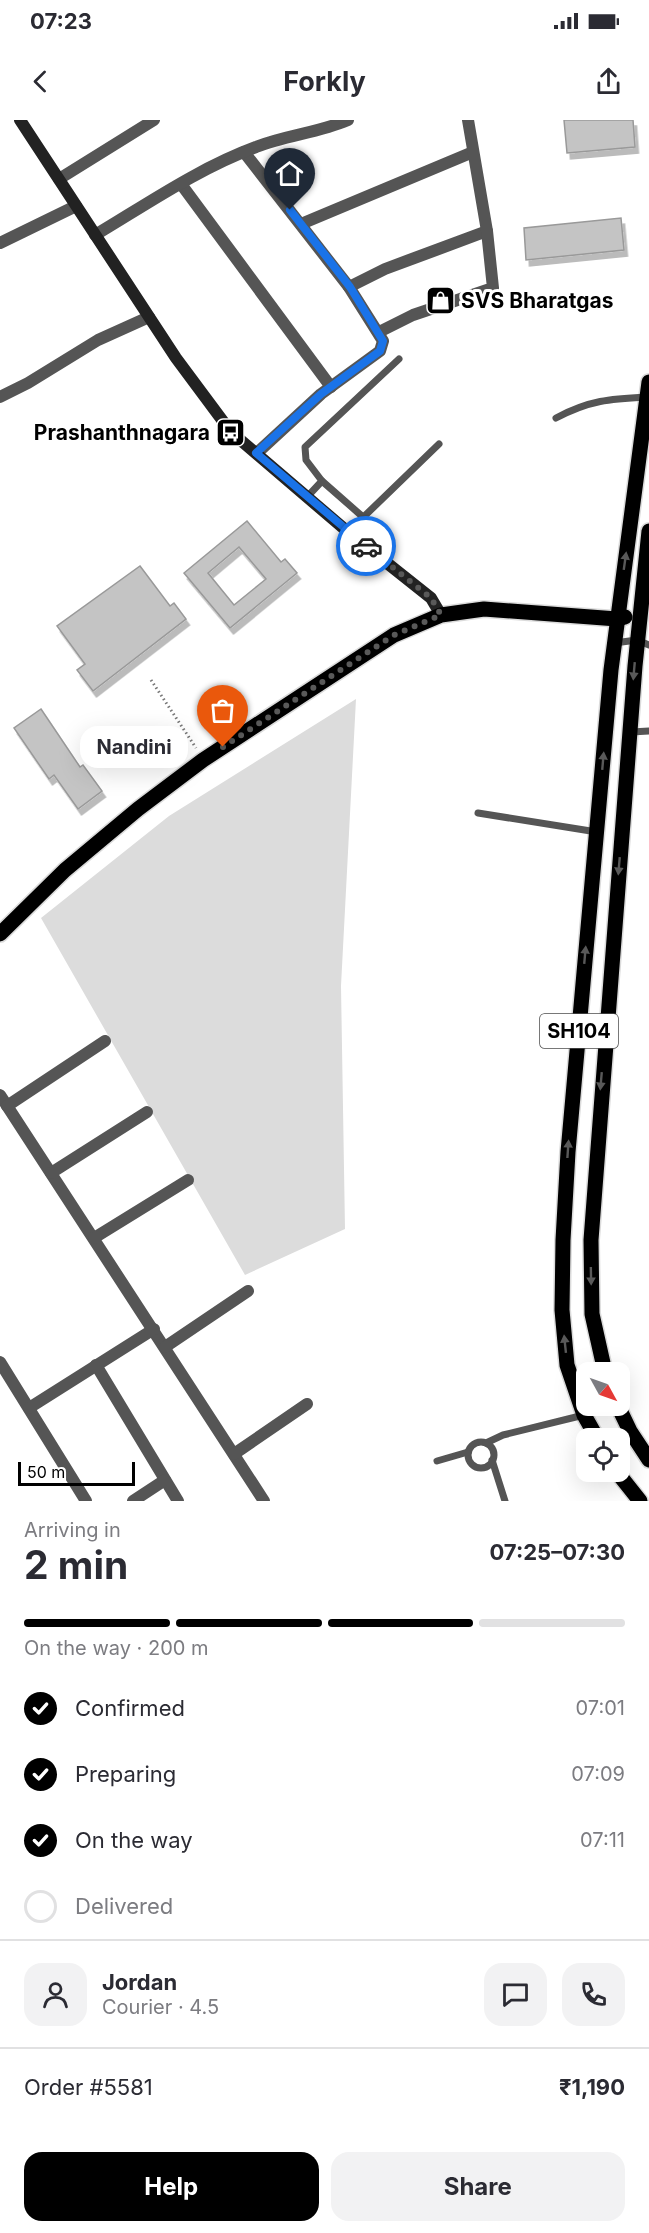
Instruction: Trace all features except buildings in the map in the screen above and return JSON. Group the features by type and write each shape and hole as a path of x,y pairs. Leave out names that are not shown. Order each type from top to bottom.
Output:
{"main road":[{"path":"20,120 149,317 231,432 348,532 431,598 441,615"},
{"path":"617,619 649,382"},
{"path":"0,934 66,870 138,809 203,760 394,635 441,615 484,609 617,619 640,613 649,531"},
{"name":"SH104","path":"604,1362 592,1314 591,1240 629,732 643,642 640,613"},
{"name":"SH104","path":"576,1391 567,1365 562,1310 562,1240 617,619"},
{"path":"623,1416 649,1460"},
{"path":"625,1482 640,1501"}],"street":[{"path":"59,179 154,120"},
{"path":"379,332 413,315 493,288 487,231 468,120"},
{"path":"95,235 181,184 244,152 283,137 324,129 345,121"},
{"path":"244,152 350,287 383,341 380,351 331,387 256,453"},
{"path":"301,224 473,152"},
{"path":"181,184 331,387"},
{"path":"0,243 76,206"},
{"path":"350,287 385,269 487,231"},
{"path":"0,397 28,384 98,340 149,317"},
{"path":"7,1106 105,1041"},
{"path":"0,1095 264,1501"},
{"path":"51,1173 147,1112"},
{"path":"94,1238 188,1180"},
{"path":"165,1347 248,1291"},
{"path":"29,1408 154,1329"},
{"path":"0,1362 86,1501"},
{"path":"96,1365 178,1501"},
{"path":"234,1454 307,1404"},
{"path":"133,1501 165,1480"}],"lane":[{"path":"363,517 322,481 306,460 305,447 399,359"},
{"path":"556,418 581,405 594,402 647,397"},
{"path":"348,532 439,444"},
{"path":"307,497 322,481"},
{"path":"614,643 643,642"},
{"path":"629,732 649,731"},
{"path":"478,813 597,832"},
{"path":"437,1461 468,1452 475,1443 486,1443 503,1435 580,1416"},
{"path":"486,1443 492,1448 492,1460 506,1501"},
{"path":"468,1452 469,1460 474,1466 486,1466 492,1460"}],"path":[{"path":"151,680 203,760"}],"shaded area":[{"path":"356,699 341,986 345,1229 245,1275 41,918 169,816"}],"way so far":[{"path":"223,747 340,668 394,635 441,615 431,598 366,546"}],"place":[{"name":"SVS Bharatgas","path":"440,300"},
{"name":"Prashanthnagara","path":"231,432"},
{"name":"Nandini","path":"223,747"}],"route":[{"path":"290,210 350,287 383,341 380,351 321,394 256,453 366,546"}]}
